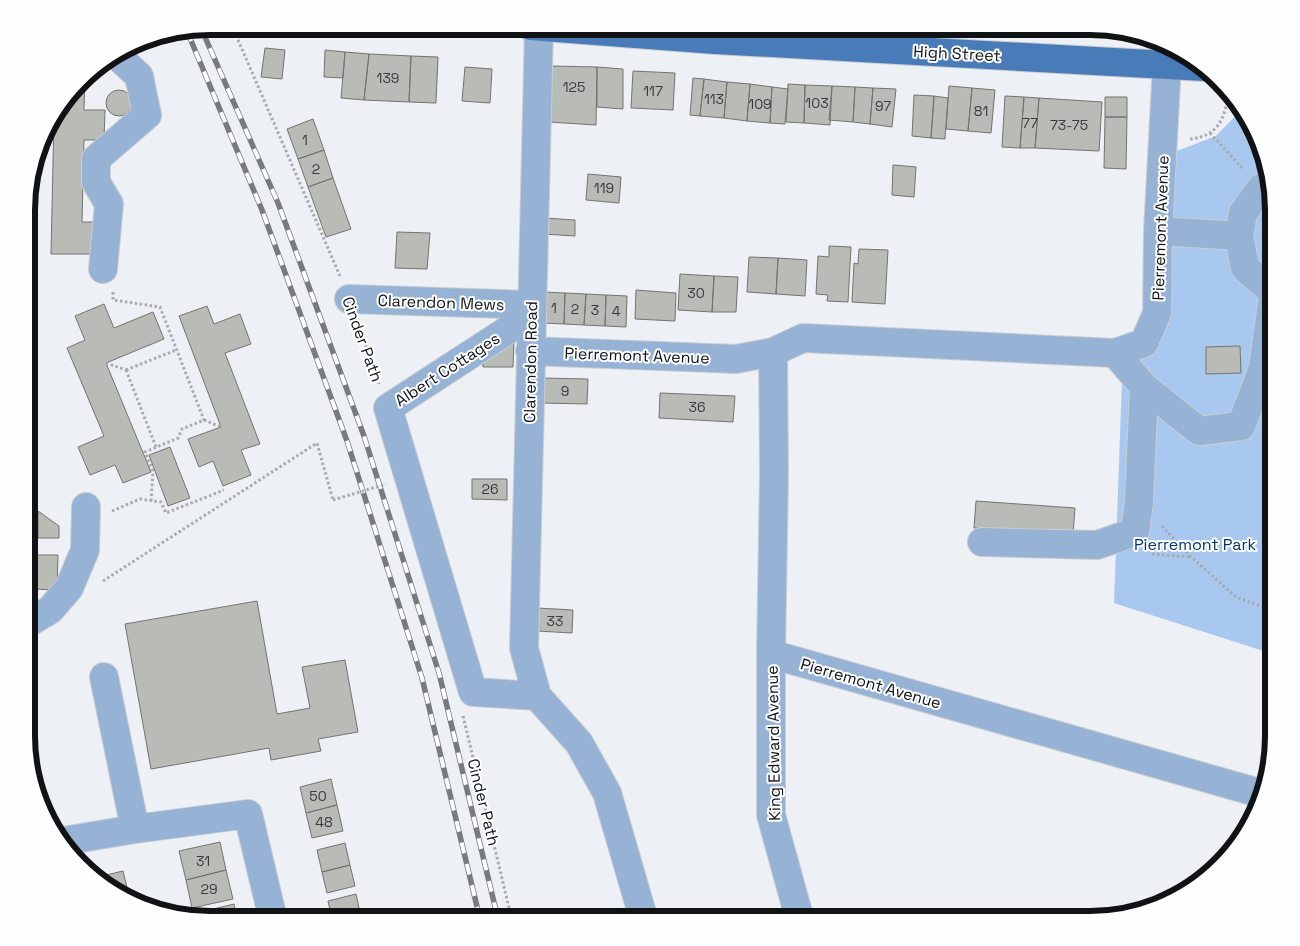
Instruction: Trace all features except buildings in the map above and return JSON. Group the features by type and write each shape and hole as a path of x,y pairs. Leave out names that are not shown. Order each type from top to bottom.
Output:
{"main road":[{"name":"High Street","path":"790,35 902,38 1188,66"}],"street":[{"name":"Clarendon Road","path":"537,696 524,648 538,35"},
{"path":"103,269 109,204 96,182 96,159 147,115 139,76 121,59"},
{"name":"Pierremont Avenue","path":"530,352 736,359 773,352 803,338 1115,353 1144,343 1156,312 1158,231 1167,64"},
{"path":"1264,189 1243,213 1239,236 1245,268 1265,285"},
{"path":"1158,231 1239,236"},
{"name":"Clarendon Mews","path":"350,299 531,310"},
{"name":"Albert Cottages","path":"388,408 531,310"},
{"path":"771,654 774,473 773,352"},
{"path":"1115,353 1144,387 1199,431 1241,426 1263,368 1265,354"},
{"path":"982,542 1097,545 1135,532 1139,502 1144,387"},
{"path":"388,408 473,692 537,696 579,743 608,793 641,911"},
{"path":"35,619 50,610 69,588 85,550 86,515"},
{"name":"Pierremont Avenue","path":"771,654 1256,792"},
{"name":"King Edward Avenue","path":"771,654 771,815 798,911"},
{"path":"104,677 136,829"},
{"path":"70,840 248,814 271,911"}],"path":[{"name":"Cinder Path","path":"236,35 350,299 388,408"},
{"path":"1164,139 1203,138 1216,129 1226,109 1227,102"},
{"path":"1210,133 1264,185"},
{"path":"103,269 114,277 113,300 160,307 204,420"},
{"path":"106,363 126,370 177,350"},
{"path":"126,370 156,447"},
{"path":"151,500 153,471 145,452 178,438 182,429 204,420 221,427"},
{"path":"102,582 317,443 333,500 386,484"},
{"path":"86,515 140,499 161,502 166,513 224,490"},
{"path":"1139,502 1191,556 1236,597 1265,607"},
{"name":"Cinder Path","path":"473,692 459,700 510,911"}],"green space":[{"name":"Pierremont Park","path":"1236,115 1252,143 1264,187 1265,651 1114,603 1122,380 1169,324 1169,154 1216,136"}],"railway":[{"path":"204,35 278,203 364,436 439,673 496,911"},
{"path":"189,36 262,210 347,441 422,678 478,911"}]}
